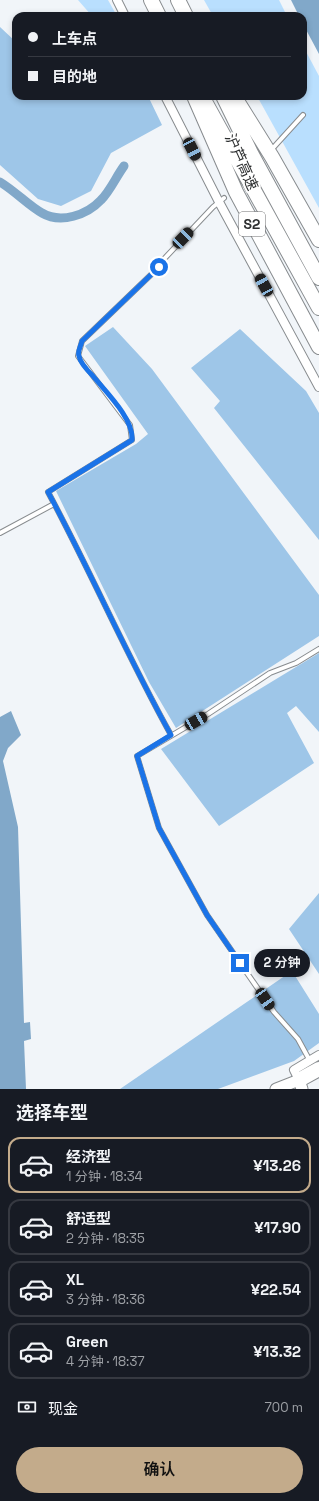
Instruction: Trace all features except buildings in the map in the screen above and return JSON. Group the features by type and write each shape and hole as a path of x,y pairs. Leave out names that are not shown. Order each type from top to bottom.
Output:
{"highway":[{"path":"151,0 157,12"},
{"path":"178,0 184,12"},
{"name":"沪芦高速","path":"196,100 239,199 319,347"},
{"name":"沪芦高速","path":"204,100 319,308"},
{"name":"沪芦高速","path":"225,100 251,153 319,278"},
{"name":"沪芦高速","path":"236,100 272,157 319,240"},
{"path":"300,1084 315,1065"}],"main road":[{"path":"276,1089 300,1084"}],"street":[{"path":"117,0 122,12"},
{"path":"167,100 319,387"},
{"path":"315,1065 319,1055"}],"lane":[{"path":"273,148 303,115"},
{"path":"171,735 144,688 76,544 48,492 132,440 130,425 78,356 82,341 159,267 164,259 221,200"},
{"path":"0,533 54,504"},
{"path":"315,1065 298,1039 274,1012 207,915 159,828 137,756 270,673 296,663 319,649"}],"shaded area":[{"path":"78,0 108,0 115,12 88,12"},
{"path":"204,0 279,0 285,12 211,12"},
{"path":"291,0 319,0 319,54 307,32 307,12 297,12"},
{"path":"0,27 12,38 12,100 150,100 162,125 111,153 91,191 61,206 38,199 0,165"},
{"path":"307,54 319,76 319,208 259,100 307,100"},
{"path":"113,327 152,369 319,595 319,636 176,728 149,682 56,491 136,444 148,434 85,346"},
{"path":"240,329 306,391 319,413 319,540 214,408 220,401 191,368"},
{"path":"319,653 319,732 296,706 287,713 314,763 219,826 161,749"},
{"path":"11,711 21,735 8,748 3,761 18,827 24,1023 30,1022 31,1039 24,1041 26,1089 0,1089 0,717"},
{"path":"319,893 319,974 289,929"},
{"path":"292,971 319,1014 319,1043 294,1061 218,1089 120,1089"}],"waterway":[{"path":"0,182 42,213 57,218 65,218 81,214 89,210 101,200 124,166"}],"route":[{"path":"159,267 82,341 78,356 85,367 110,395 130,425 132,440 48,492 76,544 144,688 171,735 137,756 159,828 207,915 240,963"}]}
